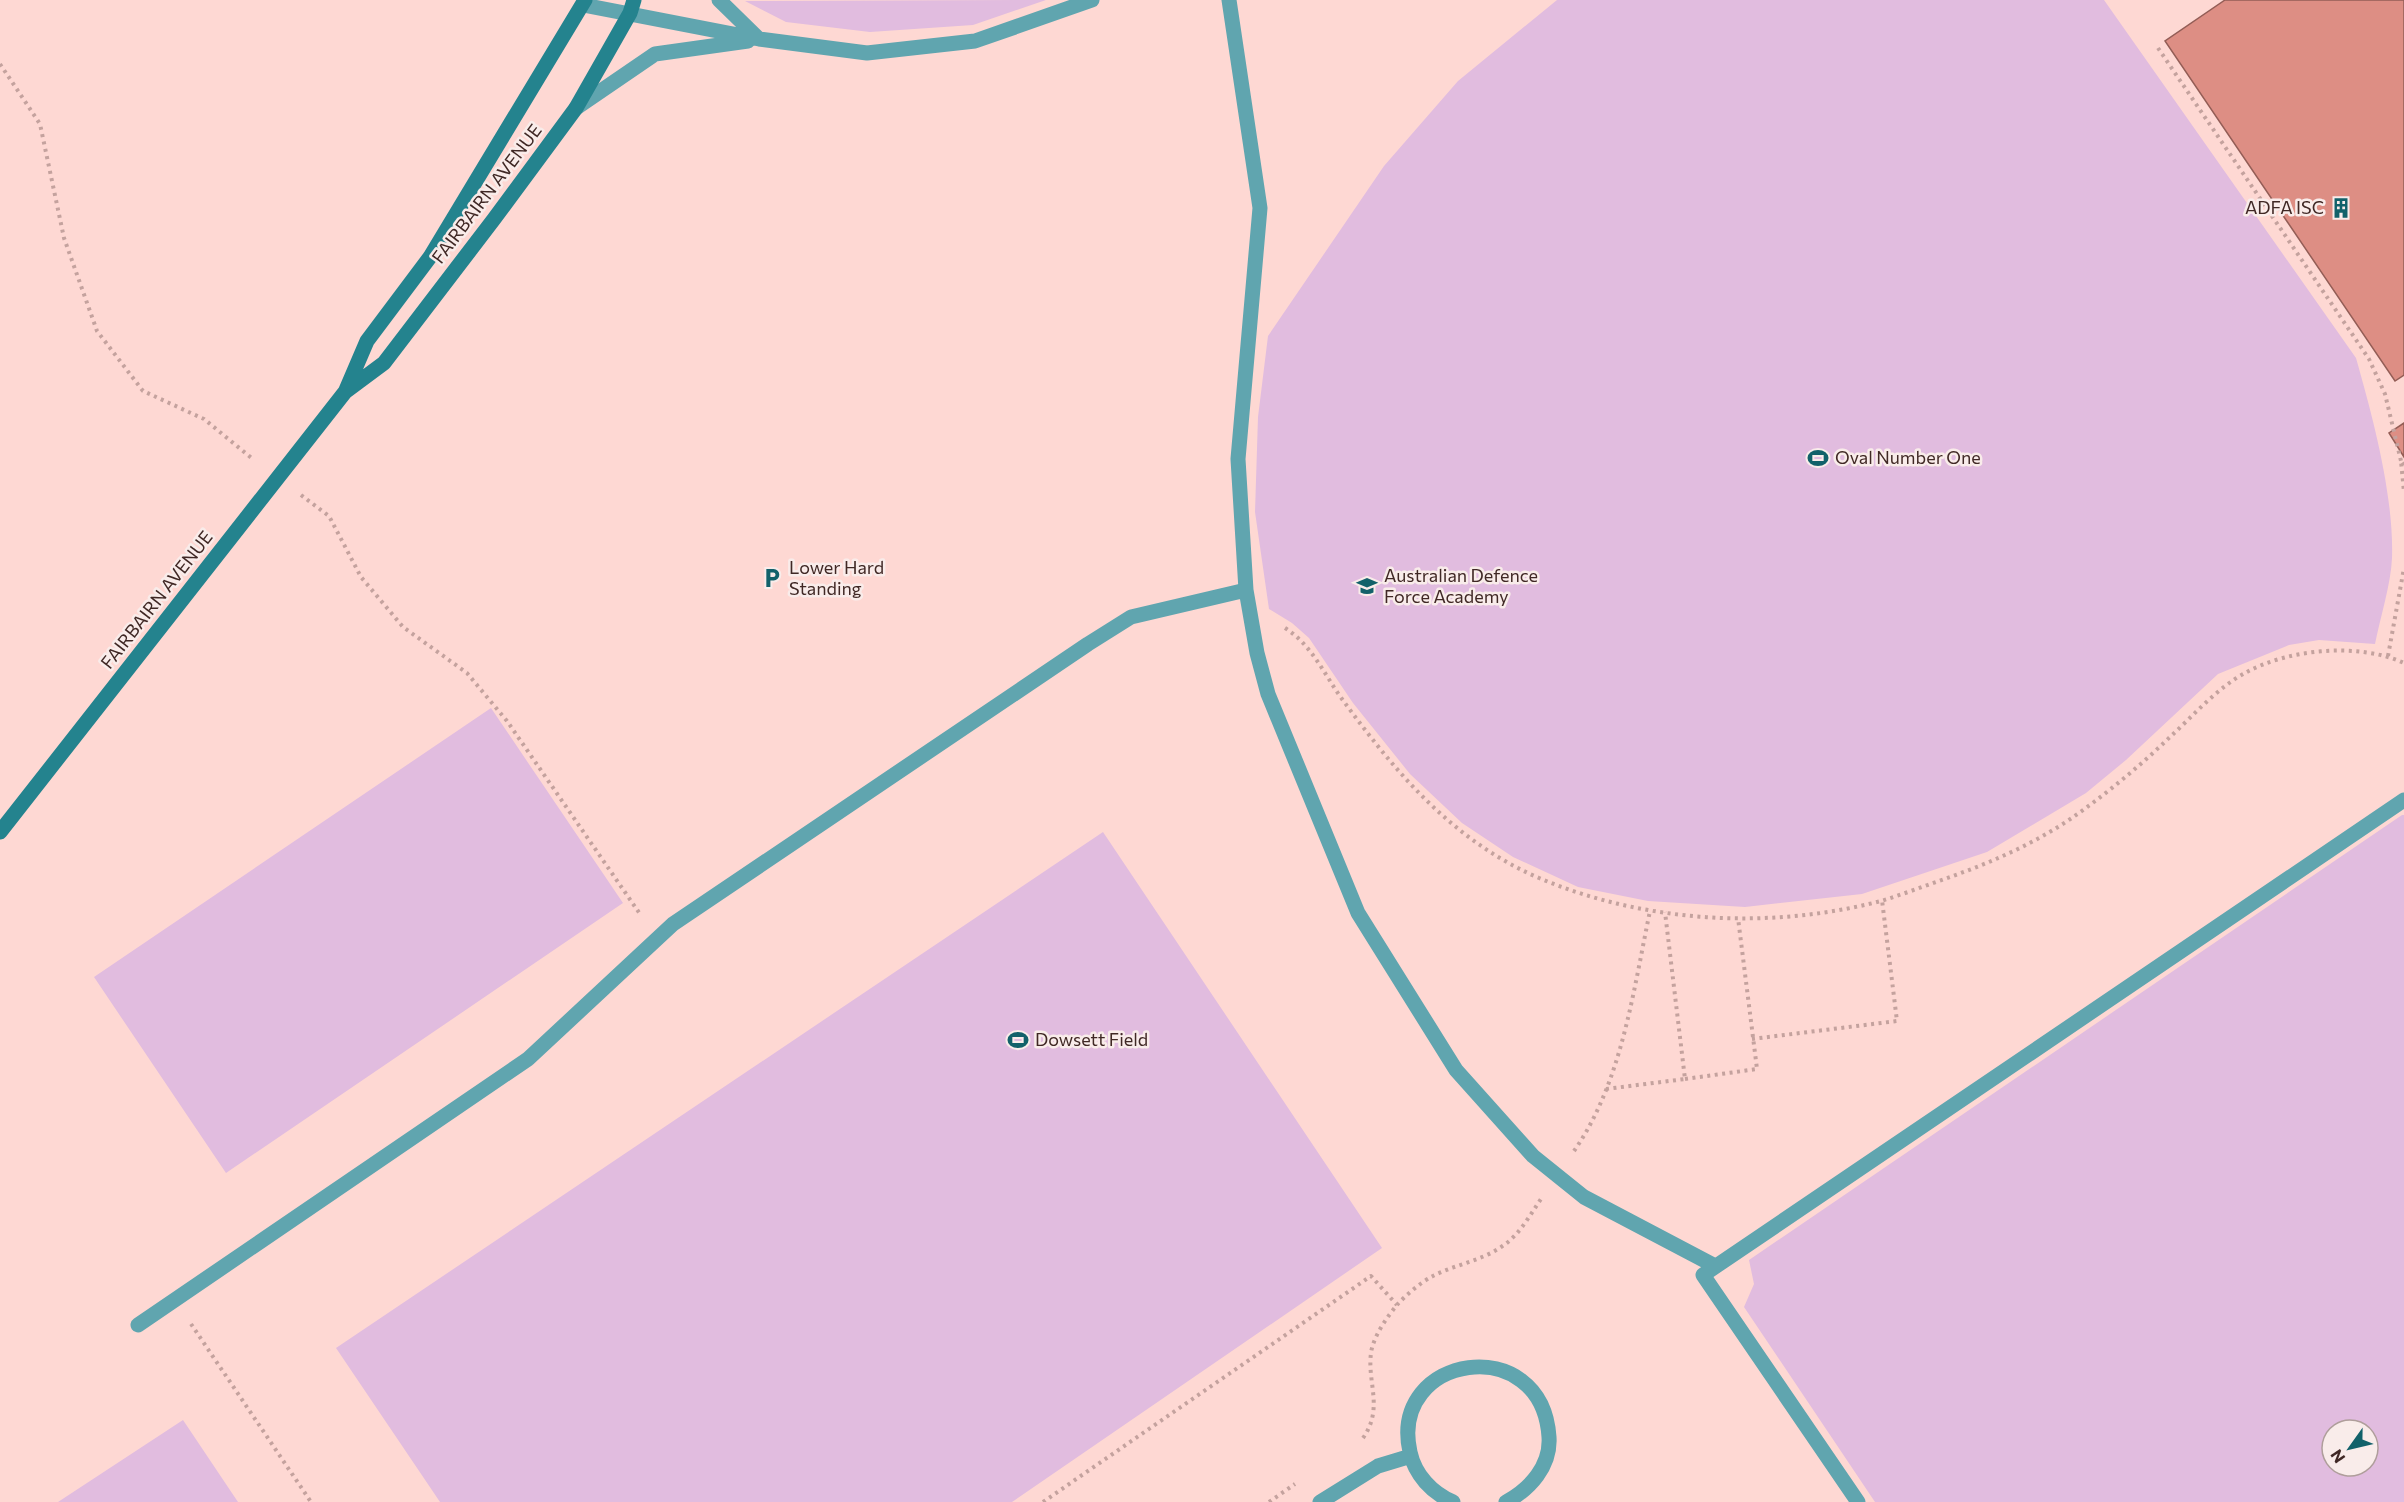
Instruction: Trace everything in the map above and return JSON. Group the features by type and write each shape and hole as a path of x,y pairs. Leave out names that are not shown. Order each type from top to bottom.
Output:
{"main road":[{"name":"FAIRBAIRN AVENUE","path":"0,832 345,392 367,341 430,257 584,2"},
{"name":"FAIRBAIRN AVENUE","path":"345,392 384,363 494,219 576,108 632,7"}],"street":[{"path":"719,0 759,39"},
{"path":"584,2 632,7 759,39 867,53 975,41 1092,0"},
{"path":"1229,0 1260,207 1238,459 1246,590 1257,652 1268,694 1359,913 1456,1070 1533,1156 1584,1197 1715,1266"},
{"path":"576,108 655,54 759,39"},
{"path":"138,1325 528,1059 673,924 1131,617 1246,590"},
{"path":"1858,1502 1703,1275 2404,800"},
{"path":"1453,1502 1431,1489 1416,1468 1411,1456 1408,1434 1412,1411 1424,1391 1452,1371 1474,1366 1486,1366 1508,1372 1527,1385 1541,1404 1546,1416 1550,1442 1542,1467 1527,1488 1506,1502"},
{"path":"1320,1502 1371,1470 1411,1456"}],"path":[{"path":"2158,48 2369,359 2385,394 2403,463 2404,492"},
{"path":"0,64 40,124 64,238 97,331 143,391 204,419 230,442"},
{"path":"329,516 361,577 403,627 467,673 507,721 657,939"},
{"path":"2388,656 2397,617 2404,568"},
{"path":"1250,610 1288,630 1309,649 1339,695 1402,777 1461,832 1498,858 1578,893 1650,912 1738,918 1805,914 1882,900 2000,858 2078,814 2157,750 2220,691 2243,673 2271,662 2326,651 2363,651 2388,656 2404,663"},
{"path":"1752,1040 1897,1021 1882,900"},
{"path":"1592,1121 1606,1089 1629,1011 1650,912"},
{"path":"1665,912 1685,1079"},
{"path":"1606,1089 1757,1069 1738,918"},
{"path":"1361,1440 1372,1419 1374,1395 1371,1352 1381,1328 1397,1305 1432,1276 1479,1259 1505,1245 1517,1234 1533,1211"},
{"path":"1043,1502 1371,1276 1397,1305"},
{"path":"176,1301 311,1502"},
{"path":"1269,1502 1298,1482"}],"shaded area":[{"path":"1046,0 973,25 870,32 786,22 745,1"},
{"name":"Oval Number One","path":"1557,0 2104,0 2356,358 2381,457 2392,534 2390,579 2375,644 2319,640 2289,645 2218,674 2126,760 2086,793 1987,852 1862,894 1745,907 1648,901 1578,887 1513,857 1462,823 1410,774 1353,703 1309,638 1292,623 1269,609 1255,512 1258,417 1268,336 1384,166 1458,81"},
{"path":"491,708 623,903 226,1173 94,977"},
{"path":"2404,815 2404,1502 1875,1502 1744,1307 1754,1284 1749,1260"},
{"name":"Dowsett Field","path":"1103,832 1382,1248 1012,1502 440,1502 336,1348"},
{"path":"183,1420 238,1502 58,1502"}],"building":[{"name":"ADFA ISC","path":"2225,0 2404,0 2404,375 2395,381 2165,41"},
{"path":"2404,423 2404,457 2389,433"}],"place":[{"name":"ADFA ISC","path":"2341,208"},
{"name":"Oval Number One","path":"1818,458"},
{"name":"Lower Hard Standing","path":"772,578"},
{"name":"Australian Defence Force Academy","path":"1367,586"},
{"name":"Dowsett Field","path":"1018,1040"}]}
